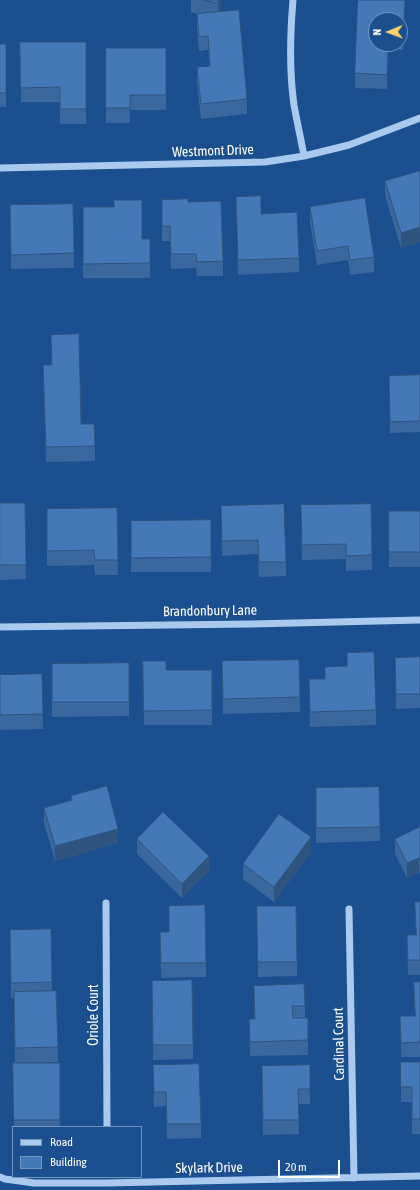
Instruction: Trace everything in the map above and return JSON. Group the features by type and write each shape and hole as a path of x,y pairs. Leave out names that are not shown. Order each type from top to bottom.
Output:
{"street":[{"path":"293,0 290,60 294,104 304,156"},
{"name":"Westmont Drive","path":"0,168 265,162 304,156 349,145 420,118"},
{"name":"Brandonbury Lane","path":"0,626 267,624 420,620"},
{"name":"Oriole Court","path":"106,903 107,1126"},
{"name":"Cardinal Court","path":"349,909 354,1178"},
{"name":"Skylark Drive","path":"0,1177 34,1183 107,1180 420,1176"}],"building":[{"path":"203,0 218,0 218,3"},
{"path":"358,0 405,0 404,12 368,12 368,52 388,52 387,75 355,73"},
{"path":"239,10 247,99 201,104 197,67 210,66 208,36 199,37 197,14"},
{"path":"20,42 86,42 86,109 60,109 60,87 21,88"},
{"path":"0,44 6,44 6,93 0,93"},
{"path":"106,48 166,48 166,95 130,95 130,108 106,108"},
{"path":"420,171 420,227 401,233 385,181"},
{"path":"261,196 261,214 297,212 299,258 238,260 236,197"},
{"path":"365,198 374,257 350,260 348,246 317,251 310,207"},
{"path":"188,199 188,202 221,201 223,261 197,262 196,254 171,254 170,226 162,226 162,200"},
{"path":"114,200 142,200 142,239 150,239 150,263 83,264 83,207 114,207"},
{"path":"73,204 74,253 11,255 10,205"},
{"path":"79,334 81,424 94,424 95,446 46,447 43,365 52,365 51,335"},
{"path":"420,375 420,421 390,422 389,376"},
{"path":"0,503 25,503 26,565 0,565"},
{"path":"284,504 286,562 259,562 258,540 222,541 221,506"},
{"path":"371,504 372,555 346,556 346,544 302,545 301,505"},
{"path":"117,508 118,560 95,560 94,550 47,551 47,509"},
{"path":"389,511 420,511 420,552 389,552"},
{"path":"211,520 211,557 131,558 131,521"},
{"path":"374,652 376,710 310,712 309,679 325,679 325,667 347,666 347,653"},
{"path":"420,657 420,694 396,694 395,658"},
{"path":"299,660 300,697 223,699 222,661"},
{"path":"143,661 166,661 166,670 212,670 212,710 144,711"},
{"path":"129,663 129,702 52,702 52,664"},
{"path":"42,674 43,714 0,715 0,675"},
{"path":"107,786 118,829 55,846 44,808 72,800 71,796"},
{"path":"379,787 380,827 316,828 316,788"},
{"path":"163,812 209,856 182,884 137,839"},
{"path":"279,814 311,837 274,887 243,864"},
{"path":"420,827 420,860 419,858 407,863 395,839"},
{"path":"415,902 420,902 420,960 408,960 407,935 416,935"},
{"path":"205,905 206,963 161,963 160,932 169,932 169,906"},
{"path":"257,906 296,906 297,962 258,962"},
{"path":"51,929 52,982 11,983 10,930"},
{"path":"192,980 193,1045 153,1045 152,981"},
{"path":"414,982 420,982 420,1042 401,1043 400,1016 415,1016"},
{"path":"304,984 305,1006 292,1006 293,1018 308,1018 308,1040 250,1042 249,1019 255,1019 254,986"},
{"path":"56,991 58,1047 15,1048 14,992"},
{"path":"401,1062 420,1062 420,1119 412,1119 412,1087 401,1087"},
{"path":"13,1063 60,1063 60,1120 14,1120"},
{"path":"199,1064 201,1124 167,1124 166,1092 154,1092 153,1065"},
{"path":"310,1065 310,1089 298,1089 299,1120 263,1120 262,1066"}]}
